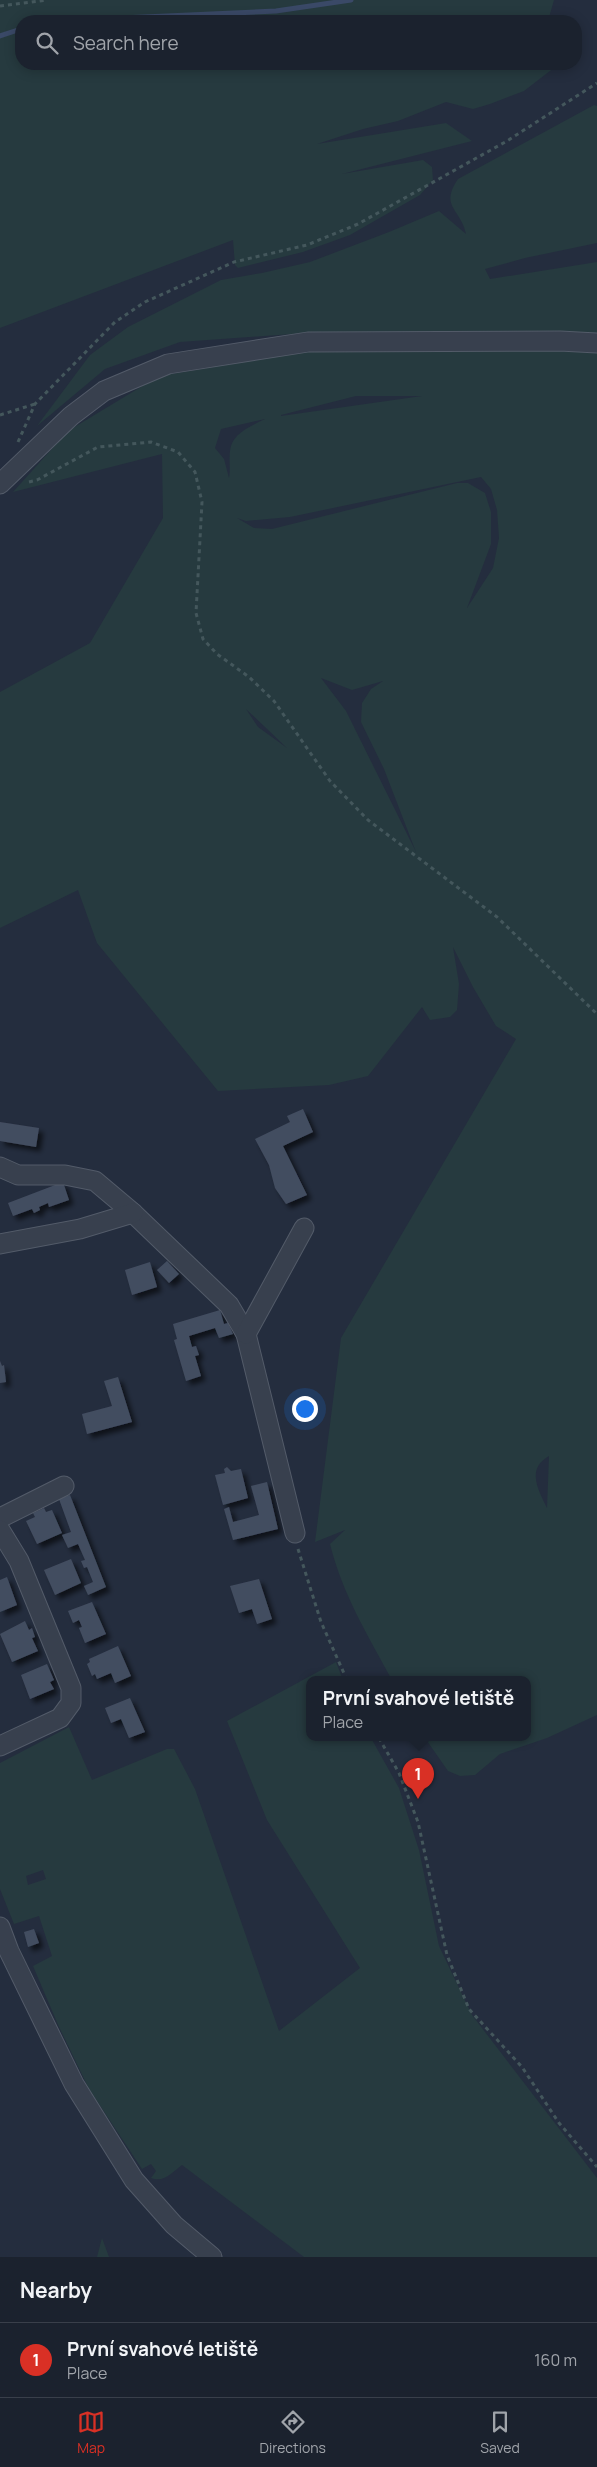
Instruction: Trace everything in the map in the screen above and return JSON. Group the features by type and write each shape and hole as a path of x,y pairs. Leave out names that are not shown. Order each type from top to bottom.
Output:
{"street":[{"path":"0,484 71,416 104,391 168,364 308,342 560,341 597,343"},
{"path":"0,1167 18,1175 65,1175 95,1181 133,1213 228,1304 246,1334 294,1533"},
{"path":"0,1244 80,1229 133,1213"},
{"path":"246,1334 304,1228"},
{"path":"0,1518 64,1486"},
{"path":"0,1530 19,1561 71,1688 71,1703 60,1718 0,1746"},
{"path":"0,1927 9,1951 74,2084 134,2180 174,2225 212,2257"}],"path":[{"path":"0,6 48,0"},
{"path":"16,446 35,404 115,322 145,302 234,262 307,245 358,224 507,141 597,83"},
{"path":"0,415 35,404"},
{"path":"28,482 37,480 98,447 151,442 178,452 195,472 202,502 196,613 202,639 217,654 249,677 274,701 330,780 368,820 497,917 597,1014"},
{"path":"294,1533 320,1622 346,1676"},
{"path":"381,1741 399,1773 418,1822 447,1955 470,2009 522,2067 560,2123 597,2167"}],"green space":[{"path":"0,0 554,0 550,15 15,15 15,70 551,70 524,91 490,104 473,109 446,102 398,121 363,129 317,144 446,123 472,141 342,174 423,160 432,167 433,180 420,195 350,235 303,252 238,268 235,265 233,240 0,328"},
{"path":"594,105 597,106 597,243 525,258 485,269 490,279 597,262 597,334 321,332 180,342 105,369 37,426 90,355 128,327 221,280 310,262 439,211 466,234 451,202 453,188 458,179"},
{"path":"597,348 597,1715 547,1738 500,1754 475,1775 460,1776 448,1771 427,1741 531,1741 531,1676 390,1676 356,1614 335,1562 330,1544 345,1530 315,1542 341,1338 516,1039 496,1026 473,987 453,947 459,984 457,1010 450,1017 430,1020 422,1007 368,1076 329,1085 218,1091 97,943 78,890 0,928 0,692 90,643 163,518 162,454 13,492 68,431 159,376 322,349","holes":["356,396 422,396 281,416 281,415","265,419 245,430 233,441 230,450 229,478 224,459 215,448 221,429","481,477 491,489 497,510 499,538 493,568 467,608 491,544 491,512 485,493 468,483 457,483 272,529 254,528 237,518 246,521 290,517","321,678 352,690 383,681 371,689 362,703 361,722 384,769 416,852 346,711","246,709 287,748 258,727","549,1456 547,1508 536,1480 536,1473 542,1461"]},
{"path":"336,1662 341,1676 310,1676"},
{"path":"306,1678 306,1741 373,1741 399,1788 419,1850 439,1946 472,2015 597,2178 597,2257 304,2257 182,2165 168,2176 160,2179 151,2178 156,2171 151,2164 142,2169 89,2089 59,2027 33,1966 52,1956 39,1916 14,1924 0,1889 0,1763 69,1727 92,1780 167,1749 174,1749 195,1789 279,2031 360,1968 267,1820 227,1721","holes":["43,1870 46,1879 28,1885 26,1876"]},
{"path":"102,2238 109,2257 97,2257"}],"building":[{"path":"303,1109 313,1132 283,1146 307,1195 286,1204 275,1188 269,1165 255,1139 290,1122 287,1116"},
{"path":"0,1122 39,1128 36,1147 0,1141"},
{"path":"63,1182 69,1200 49,1207 48,1203 39,1207 40,1210 34,1213 32,1209 13,1216 8,1203"},
{"path":"167,1261 179,1274 169,1283 157,1270"},
{"path":"150,1262 157,1287 132,1295 125,1270"},
{"path":"220,1310 224,1324 228,1323 233,1334 219,1338 215,1328 189,1336 192,1347 196,1346 199,1355 195,1356 201,1376 186,1381 174,1340 177,1339 173,1324"},
{"path":"0,1361 2,1366 4,1365 6,1382 0,1383"},
{"path":"118,1377 132,1422 87,1434 82,1414 112,1406 104,1381"},
{"path":"227,1467 231,1471 241,1469 248,1498 223,1505 215,1475 225,1473 224,1469"},
{"path":"267,1482 278,1529 233,1540 224,1509 229,1507 233,1522 259,1515 251,1486"},
{"path":"70,1495 106,1587 88,1595 84,1586 93,1582 87,1567 84,1568 81,1561 85,1560 78,1544 68,1548 62,1535 71,1532 59,1499"},
{"path":"44,1508 46,1512 52,1510 62,1533 37,1544 26,1521 35,1517 33,1513"},
{"path":"71,1559 81,1583 55,1595 44,1570"},
{"path":"7,1577 17,1605 0,1612 0,1580"},
{"path":"259,1579 272,1619 257,1624 252,1609 239,1613 230,1586"},
{"path":"92,1602 106,1634 85,1643 79,1628 82,1627 79,1620 73,1623 68,1611"},
{"path":"25,1621 29,1630 32,1628 35,1637 32,1638 38,1651 12,1662 0,1634"},
{"path":"118,1646 131,1676 115,1683 111,1673 97,1679 95,1674 92,1676 87,1664 90,1662 89,1659"},
{"path":"47,1664 54,1680 50,1682 54,1689 30,1699 21,1675"},
{"path":"130,1698 145,1732 129,1738 121,1719 111,1723 105,1708"},
{"path":"34,1929 39,1943 28,1947 24,1932"}],"waterway":[{"path":"187,15 276,11 351,0"},
{"path":"0,36 15,31"}],"place":[{"name":"První svahové letiště","path":"418,1799"}]}
